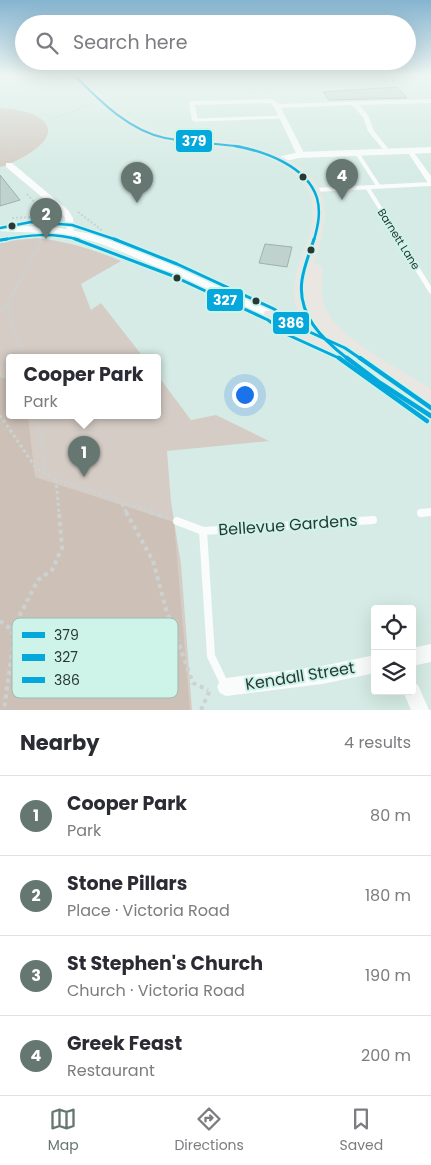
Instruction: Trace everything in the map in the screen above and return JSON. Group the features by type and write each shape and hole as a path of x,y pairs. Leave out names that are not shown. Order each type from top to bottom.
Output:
{"main road":[{"path":"116,108 131,122 149,133 166,138 243,147 290,157 304,167 319,190 317,225 301,295 303,309 359,350 431,398"},
{"path":"271,316 289,329 342,353 431,416"},
{"path":"316,320 342,353"}],"street":[{"path":"193,108 195,120"},
{"path":"278,108 282,117 290,157 431,150"},
{"path":"358,108 366,116 371,131 388,152"},
{"path":"410,151 431,183"},
{"path":"10,162 65,212 69,218 71,231"},
{"path":"0,228 21,234"},
{"path":"0,234 21,234 43,228 71,231 104,241 175,270 271,316 287,319 316,320"},
{"path":"416,656 431,653"},
{"name":"Kendall Street","path":"217,689 322,675 371,665"},
{"path":"414,695 420,710"}],"lane":[{"path":"195,120 282,117"},
{"path":"357,153 379,187"},
{"path":"319,190 431,183"},
{"name":"Barnett Lane","path":"367,187 431,291"},
{"path":"421,513 431,512"},
{"name":"Bellevue Gardens","path":"177,521 203,531 373,520"},
{"name":"Bellevue Gardens","path":"203,531 211,656 217,689"}],"path":[{"path":"10,162 12,154 27,143 44,122 80,108"},
{"path":"0,121 7,124 14,133 14,139 8,149 12,154"},
{"path":"9,218 46,215"},
{"path":"0,240 21,234"},
{"path":"37,238 43,238"},
{"path":"0,311 7,305 41,242"},
{"path":"7,305 21,354"},
{"path":"0,415 36,468 56,479 177,521"},
{"path":"35,419 41,433 44,472"},
{"path":"18,618 38,580 52,570 62,548 56,479"},
{"path":"121,503 153,561 169,618"},
{"path":"0,621 12,630"},
{"path":"178,643 192,683 217,689 201,710"},
{"path":"4,710 12,652"}],"shaded area":[{"path":"0,108 22,111 34,115 45,122 48,130 46,138 39,146 19,159 0,167"},
{"path":"36,238 58,241 79,246 121,261 81,284 91,310 101,303 141,354 6,354 6,419 161,419 161,380 191,420 216,415 269,441 167,451 171,502 181,564 192,710 0,710 0,242"},
{"path":"0,378 6,379 6,419 28,419 35,477 174,522 190,710 0,710"}],"building":[{"path":"0,175 20,200 0,206"},
{"path":"265,244 292,247 287,267 259,263"}],"transit line":[{"name":"379","path":"110,108 133,125 156,135 176,140 242,147 271,156 297,171 308,182 317,197 319,212 317,228 303,278 301,294 304,310 312,324 341,354 380,383 431,416"},
{"name":"386","path":"0,228 31,222 72,225 105,235 177,264 274,309 292,324 345,348 431,408"},
{"name":"327","path":"1,240 31,234 70,237 101,247 173,276 268,320 286,334 339,358 427,421"}],"place":[{"name":"Greek Feast","path":"342,200"},
{"name":"St Stephen's Church","path":"137,203"},
{"name":"Stone Pillars","path":"46,239"},
{"name":"Cooper Park","path":"84,477"}]}
